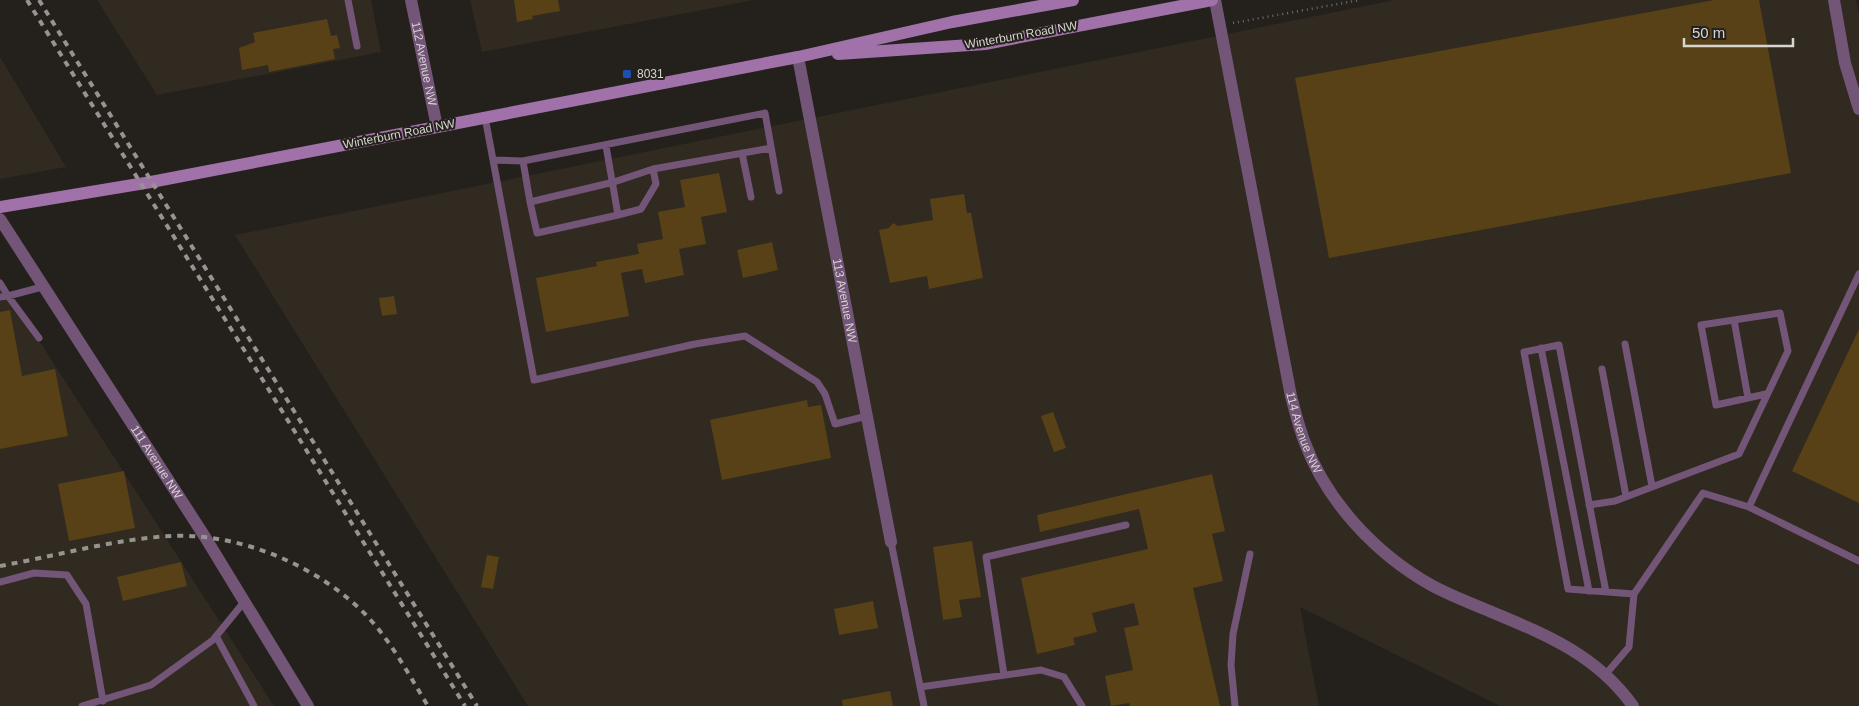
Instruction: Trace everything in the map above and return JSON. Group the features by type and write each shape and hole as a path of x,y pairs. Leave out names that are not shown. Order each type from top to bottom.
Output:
{"main road":[{"name":"Winterburn Road NW","path":"0,207 161,180 437,127 798,56 952,22 1073,0"},
{"name":"Winterburn Road NW","path":"798,56 985,44 1214,0"}],"street":[{"name":"112 Avenue NW","path":"411,0 437,127"},
{"name":"114 Avenue NW","path":"1214,0 1291,396 1305,444 1323,480 1346,513 1372,542 1400,565 1432,585 1555,639 1593,663 1623,692 1634,706"},
{"path":"1834,0 1845,64 1859,109"},
{"name":"113 Avenue NW","path":"798,56 891,542"},
{"name":"111 Avenue NW","path":"0,220 244,602 308,706"}],"lane":[{"path":"348,0 357,46"},
{"path":"493,160 523,161 766,113 778,191"},
{"path":"485,117 534,380 694,344 745,336 817,382 825,394 835,424 867,416"},
{"path":"606,146 614,182 618,215"},
{"path":"530,202 614,182 653,169 771,148"},
{"path":"742,153 751,197"},
{"path":"523,161 530,202 538,233 641,209 656,184 653,169"},
{"path":"1749,506 1859,274"},
{"path":"0,283 38,338"},
{"path":"0,298 42,287"},
{"path":"1589,505 1626,496 1740,454 1766,394 1788,351 1780,312 1701,325 1716,405 1766,394"},
{"path":"1734,320 1748,398"},
{"path":"1625,344 1652,486"},
{"path":"1606,592 1559,345 1524,352 1568,589 1589,591 1634,594"},
{"path":"1541,348 1589,591"},
{"path":"1602,369 1626,496"},
{"path":"1606,675 1629,647 1634,594 1702,493 1749,506 1859,561"},
{"path":"1004,675 986,557 1126,525"},
{"path":"891,542 924,706"},
{"path":"1235,706 1231,665 1233,634 1250,554"},
{"path":"0,582 34,573 67,575 86,604 103,701"},
{"path":"82,706 151,685 216,636 244,602"},
{"path":"216,636 254,706"},
{"path":"920,687 1041,670 1064,677 1082,706"}],"path":[{"path":"1220,26 1360,0"}],"shaded area":[{"path":"97,0 371,0 381,52 157,95"},
{"path":"470,0 754,0 482,52"},
{"path":"1395,0 1856,0 1859,14 1859,706 1500,706 1300,607 1319,706 528,706 235,235"},
{"path":"0,57 66,167 0,179"},
{"path":"0,280 274,706 0,706"}],"building":[{"path":"514,0 558,0 560,11 532,16 533,19 517,22"},
{"path":"1714,0 1759,0 1791,173 1329,258 1295,78"},
{"path":"327,19 331,36 337,35 340,48 333,49 335,59 269,72 268,65 242,70 239,48 255,42 253,33"},
{"path":"719,173 727,212 701,217 706,244 679,249 684,275 645,283 642,269 621,273 629,316 546,332 536,278 597,266 596,262 639,254 637,244 663,239 658,212 685,207 680,180"},
{"path":"964,194 967,213 971,213 983,278 929,289 927,276 890,283 879,230 889,228 893,223 898,226 933,220 930,199"},
{"path":"772,242 778,270 743,278 737,250"},
{"path":"394,296 397,314 382,316 379,298"},
{"path":"10,310 22,376 55,369 68,436 0,449 0,312"},
{"path":"1859,329 1859,503 1792,471"},
{"path":"807,400 808,407 821,405 831,458 722,480 710,420"},
{"path":"1053,412 1066,448 1054,452 1041,416"},
{"path":"124,471 135,528 69,541 58,484"},
{"path":"1212,474 1225,531 1212,534 1223,581 1193,588 1220,706 1130,706 1129,703 1111,706 1105,676 1133,670 1124,628 1139,625 1134,603 1092,613 1097,632 1073,638 1075,645 1037,654 1021,578 1148,549 1139,509 1040,532 1037,515"},
{"path":"972,541 981,597 959,600 962,617 943,620 933,547"},
{"path":"487,555 499,557 493,589 481,587"},
{"path":"181,562 187,586 123,601 117,577"},
{"path":"873,601 878,628 839,635 834,609"},
{"path":"890,691 893,706 843,706 842,700"}],"railway":[{"path":"27,0 465,706"},
{"path":"39,0 477,706"},
{"path":"0,566 107,544 171,536 224,540 251,547 277,556 302,568 347,597 384,636 428,706"}],"place":[{"name":"8031","path":"627,74"}]}
